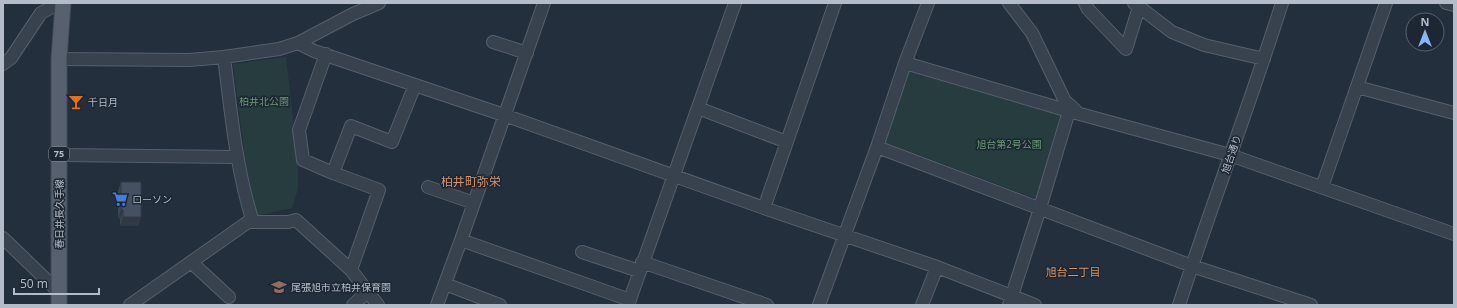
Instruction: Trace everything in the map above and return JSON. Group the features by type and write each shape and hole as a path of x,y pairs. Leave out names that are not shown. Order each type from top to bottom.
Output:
{"main road":[{"name":"春日井長久手線","path":"59,299 59,59 63,3"}],"street":[{"path":"3,64 11,58 41,13 59,3"},
{"path":"59,59 168,60 224,57 279,49 298,43 355,9 379,3"},
{"path":"437,305 544,3"},
{"path":"461,240 629,302 734,3"},
{"path":"764,208 835,3"},
{"path":"819,305 877,147 905,63 928,3"},
{"path":"1009,3 1032,33 1064,101 1074,112"},
{"path":"1085,3 1088,9 1126,48 1137,5 1172,32 1204,45 1264,59"},
{"name":"旭台通り","path":"1179,305 1282,3"},
{"path":"1322,187 1386,3"},
{"path":"1446,3 1454,5"},
{"path":"493,42 527,53"},
{"path":"298,43 314,51 504,115 764,208 937,267 1011,300 1035,305"},
{"path":"326,54 299,130 303,160 379,190 351,270"},
{"path":"224,57 237,157 246,199 253,222"},
{"path":"905,63 1230,155 1454,234"},
{"path":"333,173 351,126 392,142 415,85"},
{"path":"1357,87 1454,113"},
{"path":"698,108 787,142"},
{"path":"1011,300 1040,208 1074,112"},
{"path":"877,147 1192,266 1311,305"},
{"path":"59,155 237,157"},
{"path":"428,186 474,203"},
{"path":"130,305 248,222 288,222 296,220 351,270 378,305"},
{"path":"3,238 59,299"},
{"path":"582,252 641,266 767,305"},
{"path":"191,262 229,298"},
{"path":"922,305 937,267"},
{"path":"445,284 500,305"},
{"path":"353,305 368,291"}],"green space":[{"name":"柏井北公園","path":"286,57 298,162 298,189 292,208 256,216 244,151 233,64"},
{"name":"旭台第2号公園","path":"908,71 1060,115 1037,199 884,142"}],"building":[{"path":"121,182 141,182 141,217 123,217 123,210 121,209"}],"place":[{"name":"千日月","path":"76,102"},
{"name":"ローソン","path":"120,199"},
{"name":"尾張旭市立柏井保育園","path":"279,287"}],"district":[{"name":"柏井町弥栄","path":"471,182"},
{"name":"旭台二丁目","path":"1073,272"}]}
